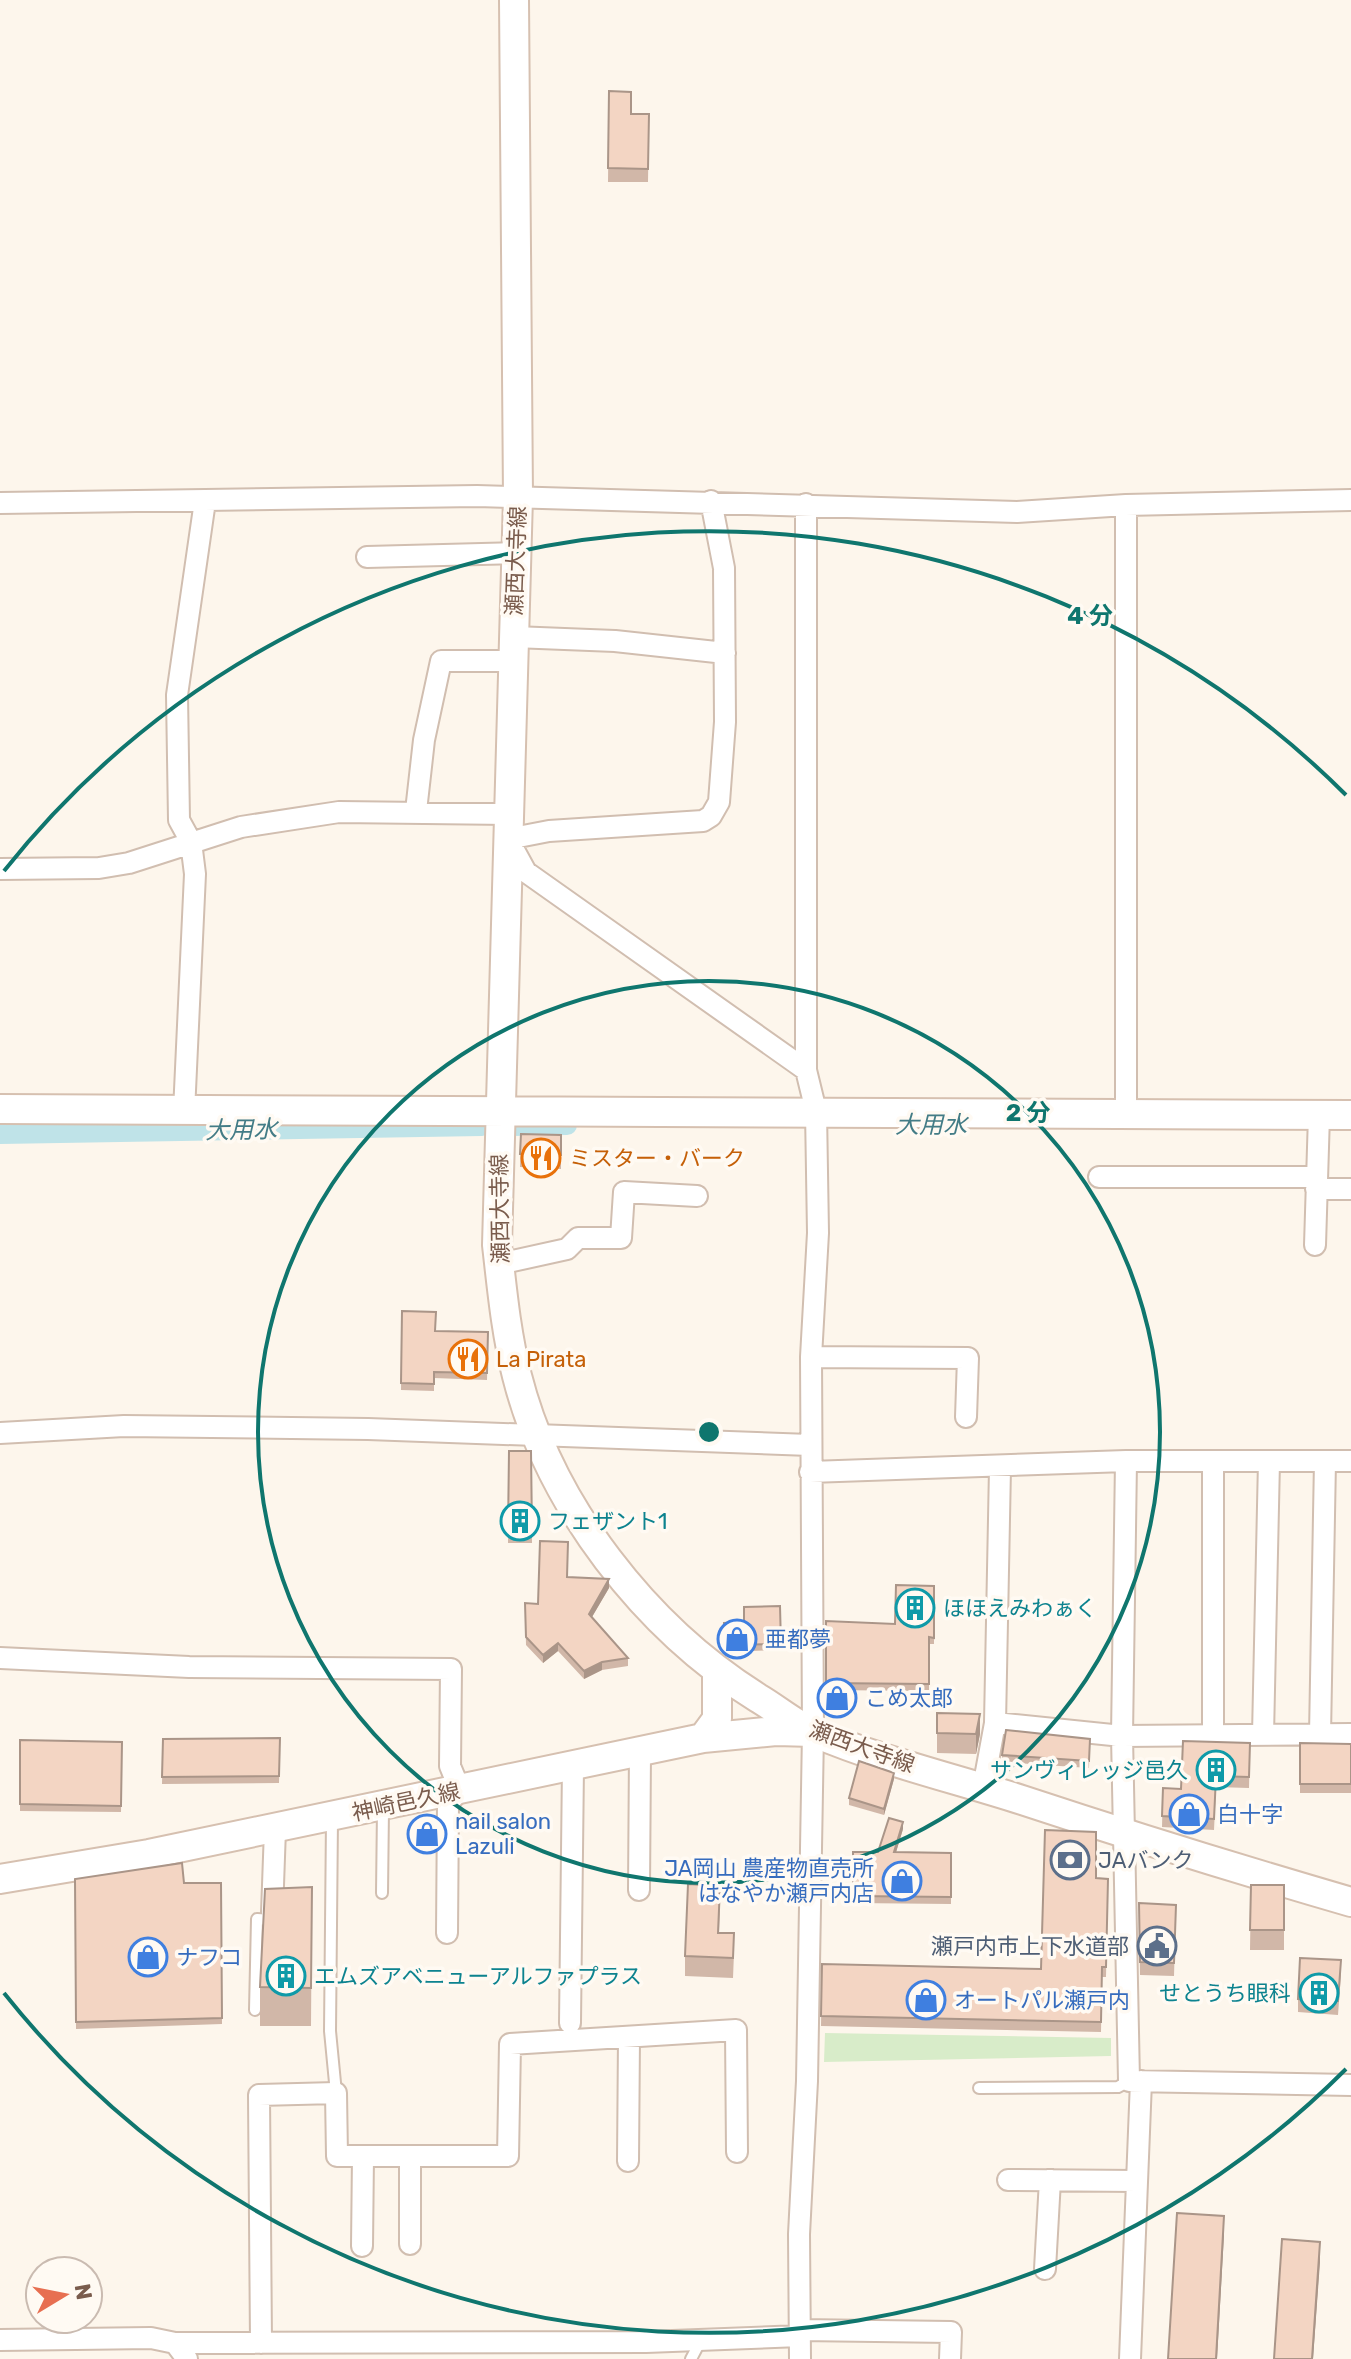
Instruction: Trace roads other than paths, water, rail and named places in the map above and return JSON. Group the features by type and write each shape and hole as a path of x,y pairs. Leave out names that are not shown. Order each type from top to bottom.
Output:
{"main road":[{"name":"瀬西大寺線","path":"514,0 518,497 499,1111 499,1264 518,1378 537,1435 566,1495 611,1562 663,1621 717,1671 813,1732 1128,1835 1351,1902"},
{"path":"0,1109 499,1111 816,1125 1126,1115 1319,1120 1351,1115"},
{"path":"703,1738 717,1719 717,1671"},
{"path":"759,1698 767,1721 759,1733"},
{"name":"神崎邑久線","path":"0,1879 275,1829 703,1738 813,1732"}],"street":[{"path":"0,503 518,497 1017,512 1126,505 1351,500"},
{"path":"184,1112 195,874 191,842 179,820 177,695 205,501"},
{"path":"0,869 99,868 129,863 241,827 339,812 416,811 549,831 703,821 711,816 719,802 725,653 724,568 711,501"},
{"path":"800,2359 799,2234 808,2068 813,1732 811,1357 818,1251 816,1125 806,1070 806,504"},
{"path":"1126,505 1126,1115"},
{"path":"367,557 516,553"},
{"path":"416,811 424,740 441,661 514,649 615,641 725,653"},
{"path":"508,826 526,872 806,1070"},
{"path":"1315,1245 1319,1120"},
{"path":"1099,1177 1317,1183 1351,1189"},
{"path":"499,1264 567,1249 578,1238 621,1238 624,1192 697,1196"},
{"path":"811,1357 968,1358 966,1417"},
{"path":"0,1433 124,1426 537,1435 810,1445"},
{"path":"810,1472 1000,1468 1126,1461 1351,1461"},
{"path":"1122,1741 1126,1461"},
{"path":"1213,1461 1213,1735"},
{"path":"1263,1735 1269,1461"},
{"path":"1320,1735 1325,1461"},
{"path":"983,1788 995,1723 1000,1468"},
{"path":"0,1658 189,1667 451,1669 450,1766 460,1790 448,1803 447,1933"},
{"path":"995,1723 1122,1741 1213,1735 1351,1734"},
{"path":"1122,1741 1133,1747 1128,1835 1137,2181 1130,2359"},
{"path":"639,1890 640,1752"},
{"path":"570,2023 573,1766"},
{"path":"272,1913 275,1829"},
{"path":"261,2343 259,2095 336,2093 337,2156 508,2156 510,2044 736,2030 737,2152"},
{"path":"628,2161 629,2037"},
{"path":"1135,2081 1351,2085"},
{"path":"362,2246 363,2156"},
{"path":"410,2156 410,2244"},
{"path":"1008,2180 1137,2181"},
{"path":"1045,2269 1050,2180"},
{"path":"0,2340 151,2338 181,2351 261,2343 522,2350 800,2333 951,2332 950,2359"}],"lane":[{"path":"382,1893 383,1807"},
{"path":"332,1817 330,2031 336,2093"},
{"path":"255,2010 257,1919 272,1920 272,1913"},
{"path":"979,2088 1118,2087 1135,2081"},
{"path":"691,2359 701,2340"}],"waterway":[{"name":"大用水","path":"511,1126 567,1125"},
{"name":"大用水","path":"0,1134 482,1126"}],"place":[{"name":"ミスター・バーク","path":"541,1158"},
{"name":"La Pirata","path":"468,1359"},
{"name":"フェザント1","path":"520,1521"},
{"name":"ほほえみわぁく","path":"915,1608"},
{"name":"亜都夢","path":"737,1639"},
{"name":"こめ太郎","path":"837,1698"},
{"name":"サンヴィレッジ邑久","path":"1216,1770"},
{"name":"白十字","path":"1189,1814"},
{"name":"nail salon Lazuli","path":"427,1834"},
{"name":"JAバンク","path":"1070,1860"},
{"name":"JA岡山 農産物直売所 はなやか瀬戸内店","path":"902,1881"},
{"name":"瀬戸内市上下水道部","path":"1157,1946"},
{"name":"ナフコ","path":"148,1957"},
{"name":"エムズアベニューアルファプラス","path":"286,1976"},
{"name":"せとうち眼科","path":"1319,1993"},
{"name":"オートパル瀬戸内","path":"926,2000"}]}
